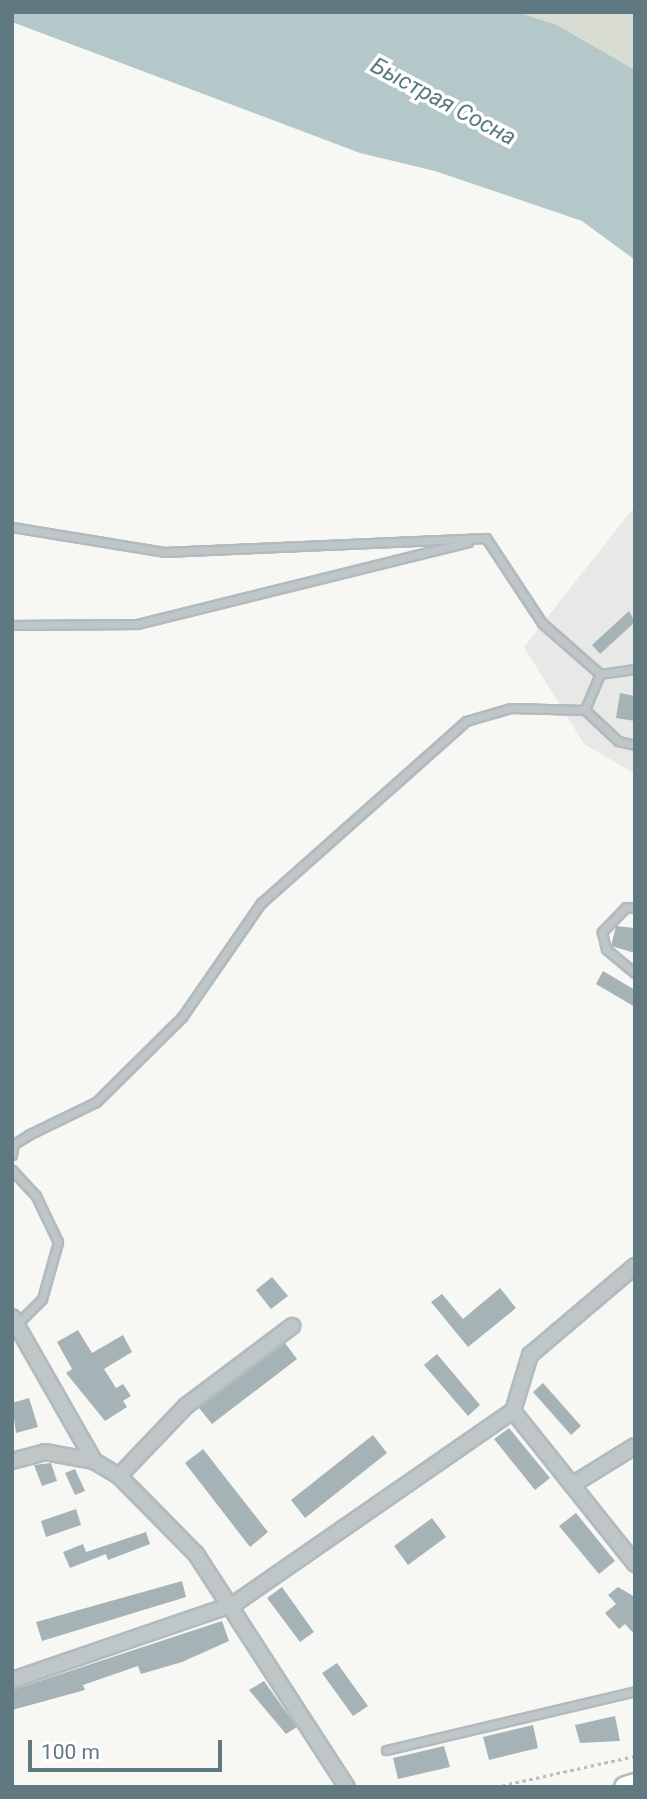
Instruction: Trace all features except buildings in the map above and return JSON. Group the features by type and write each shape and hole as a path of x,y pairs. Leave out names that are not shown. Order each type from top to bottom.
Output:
{"main road":[{"path":"625,1787 635,1784"}],"street":[{"path":"12,1680 234,1604 513,1411 530,1355 635,1266"},
{"path":"15,1320 94,1461"},
{"path":"119,1476 186,1406 292,1326"},
{"path":"513,1411 635,1564"},
{"path":"572,1485 635,1447"},
{"path":"12,1461 45,1452 94,1461 119,1476 196,1554 234,1604 347,1787"}],"lane":[{"path":"12,527 163,552 486,538"},
{"path":"12,625 137,624 486,538"},
{"path":"486,538 542,623 600,674 635,669"},
{"path":"586,710 600,674"},
{"path":"12,1155 14,1144 96,1102 181,1017 261,903 466,720 511,708 586,710 618,741 635,745"},
{"path":"635,908 626,907 603,932 606,949 635,973"},
{"path":"12,1170 36,1196 58,1242 42,1299 15,1320"},
{"path":"386,1750 635,1691"}],"path":[{"path":"495,1787 635,1756"}],"shaded area":[{"path":"517,12 635,12 635,70 557,25"},
{"path":"635,506 635,774 584,744 524,647"}],"water":[{"name":"Быстрая Сосна","path":"12,12 517,12 557,25 635,70 635,260 582,221 435,171 360,153 12,22"}]}
